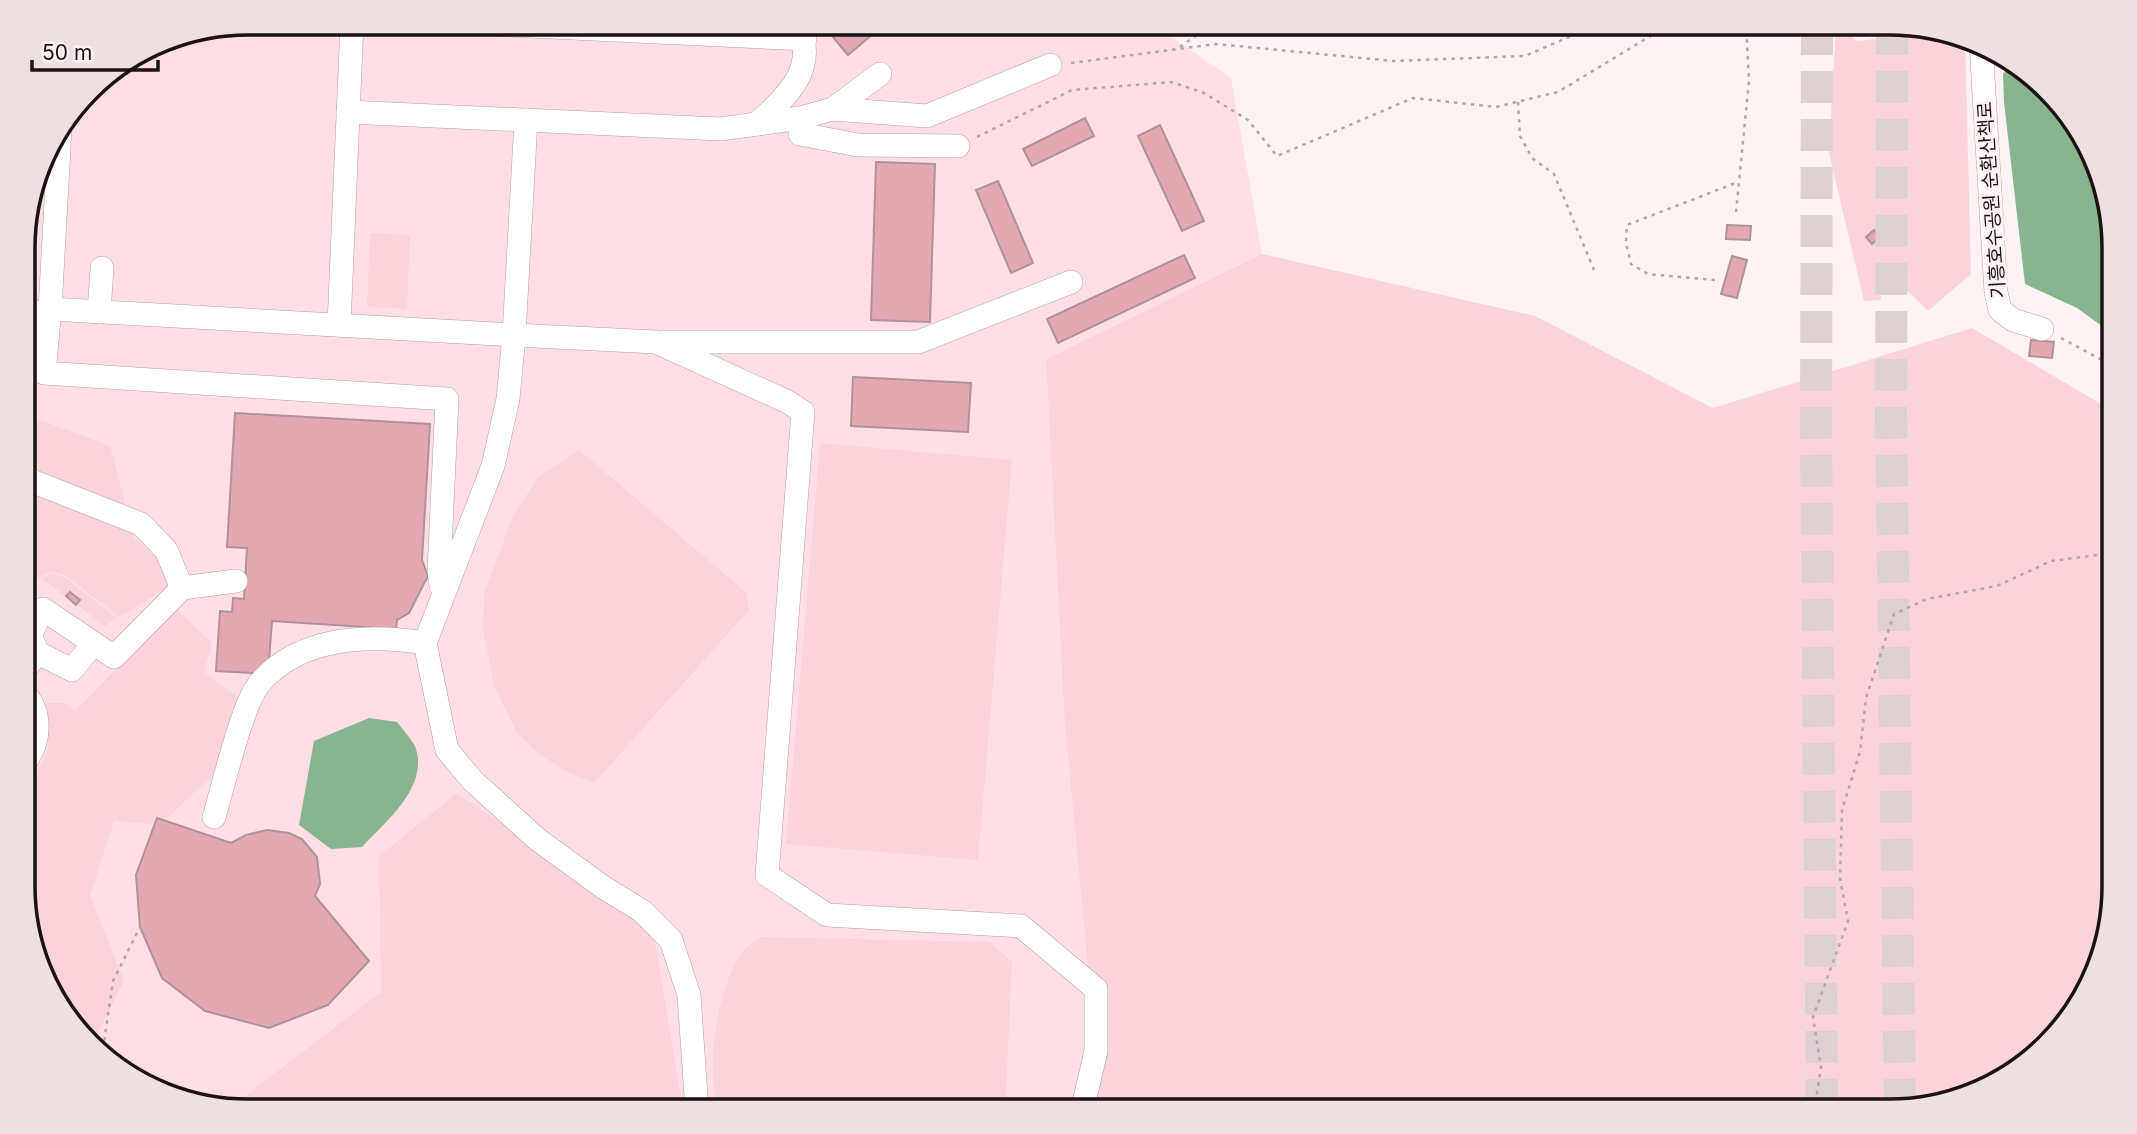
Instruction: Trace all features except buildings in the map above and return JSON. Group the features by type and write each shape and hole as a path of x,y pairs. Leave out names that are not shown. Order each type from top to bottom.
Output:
{"street":[{"path":"339,325 351,35"},
{"path":"757,124 787,95 805,68 801,35"},
{"name":"기흥호수공원 순환산책로","path":"1982,56 1996,292 2000,310 2013,320 2042,329"},
{"path":"348,112 720,129 800,118 833,109 927,116 1050,65"},
{"path":"833,109 880,74"},
{"path":"526,120 508,399 493,466 441,582 425,643 447,750 473,781 537,839 603,887 642,911 671,940 689,995 696,1099"},
{"path":"800,134 858,145 958,146"},
{"path":"59,151 44,373 447,399 441,582"},
{"path":"99,312 102,268"},
{"path":"35,314 50,309 656,342 918,342 1071,282"},
{"path":"35,337 50,309"},
{"path":"656,342 788,402 803,412 767,875 827,915 1021,926 1096,989 1096,1051 1085,1099"},
{"path":"35,482 141,524 166,550 182,588"},
{"path":"35,625 43,609 114,657 182,588 236,581"},
{"path":"214,817 243,719 258,685 289,659 333,641 388,637 425,643"},
{"path":"35,662 72,670 93,644"},
{"path":"35,711 38,730 35,748"}],"path":[{"path":"1177,49 1196,35"},
{"path":"1050,65 1216,44 1393,61 1525,56 1573,35"},
{"path":"958,146 1072,90 1172,82 1205,93 1248,120 1278,156 1412,98 1496,107 1558,92 1652,35"},
{"path":"1735,212 1749,81 1747,35"},
{"path":"1518,102 1520,136 1532,158 1554,174 1594,270"},
{"path":"1715,279 1648,274 1631,264 1626,243 1627,225 1738,182"},
{"path":"2042,329 2093,354 2102,362"},
{"path":"1816,1099 1821,1068 1813,1017 1848,921 1840,878 1842,810 1860,752 1866,698 1894,614 1927,599 1997,586 2051,561 2102,554"},
{"path":"104,1043 113,981 140,927"}],"shaded area":[{"path":"234,35 1168,35 1231,78 1262,254 1046,359 1064,712 1112,1030 1100,1099 248,1099 193,1092 166,1083 118,1055 97,1037 79,1016 51,968 42,941 35,886 35,234 42,193 51,166 71,130 88,107 118,79 166,51 193,42"},
{"path":"1835,35 1850,35 1857,41 1903,35 1931,39 1965,49 1971,274 1928,311 1880,263 1881,300 1864,301 1829,153"},
{"path":"2007,71 2049,107 2073,141 2086,166 2100,220 2102,326 2077,308 2025,284 2003,74"},
{"path":"370,233 410,235 407,309 367,307"},
{"path":"1262,254 1535,316 1713,408 1972,328 2102,405 2102,886 2095,941 2086,968 2066,1004 2030,1046 1983,1077 1958,1088 1903,1099 1086,1099 1096,1051 1064,712 1046,359"},
{"path":"35,418 110,446 134,538 160,560 169,587 119,617 66,576 52,571 35,579"},
{"path":"820,443 1012,460 978,860 786,844"},
{"path":"579,450 747,593 749,610 594,783 567,772 539,754 516,731 495,688 483,632 484,595 512,518 538,477"},
{"path":"51,573 66,578 117,618 105,626 42,579"},
{"path":"176,608 212,643 204,672 241,700 220,768 160,825 114,821 90,896 124,981 96,1036 79,1016 51,968 42,941 35,886 35,773 46,756 48,747 43,703 65,703 75,711"},
{"path":"369,718 397,722 416,749 416,777 402,803 362,847 331,849 299,825 314,741"},
{"path":"457,793 653,928 681,1099 242,1099 381,992 379,856"},
{"path":"761,937 990,942 1012,962 1006,1099 716,1099 713,1052 720,1005 735,965 746,948"}],"tunnel":[{"path":"1817,35 1816,435 1822,1099"},
{"path":"1892,35 1891,416 1900,1099"}]}
